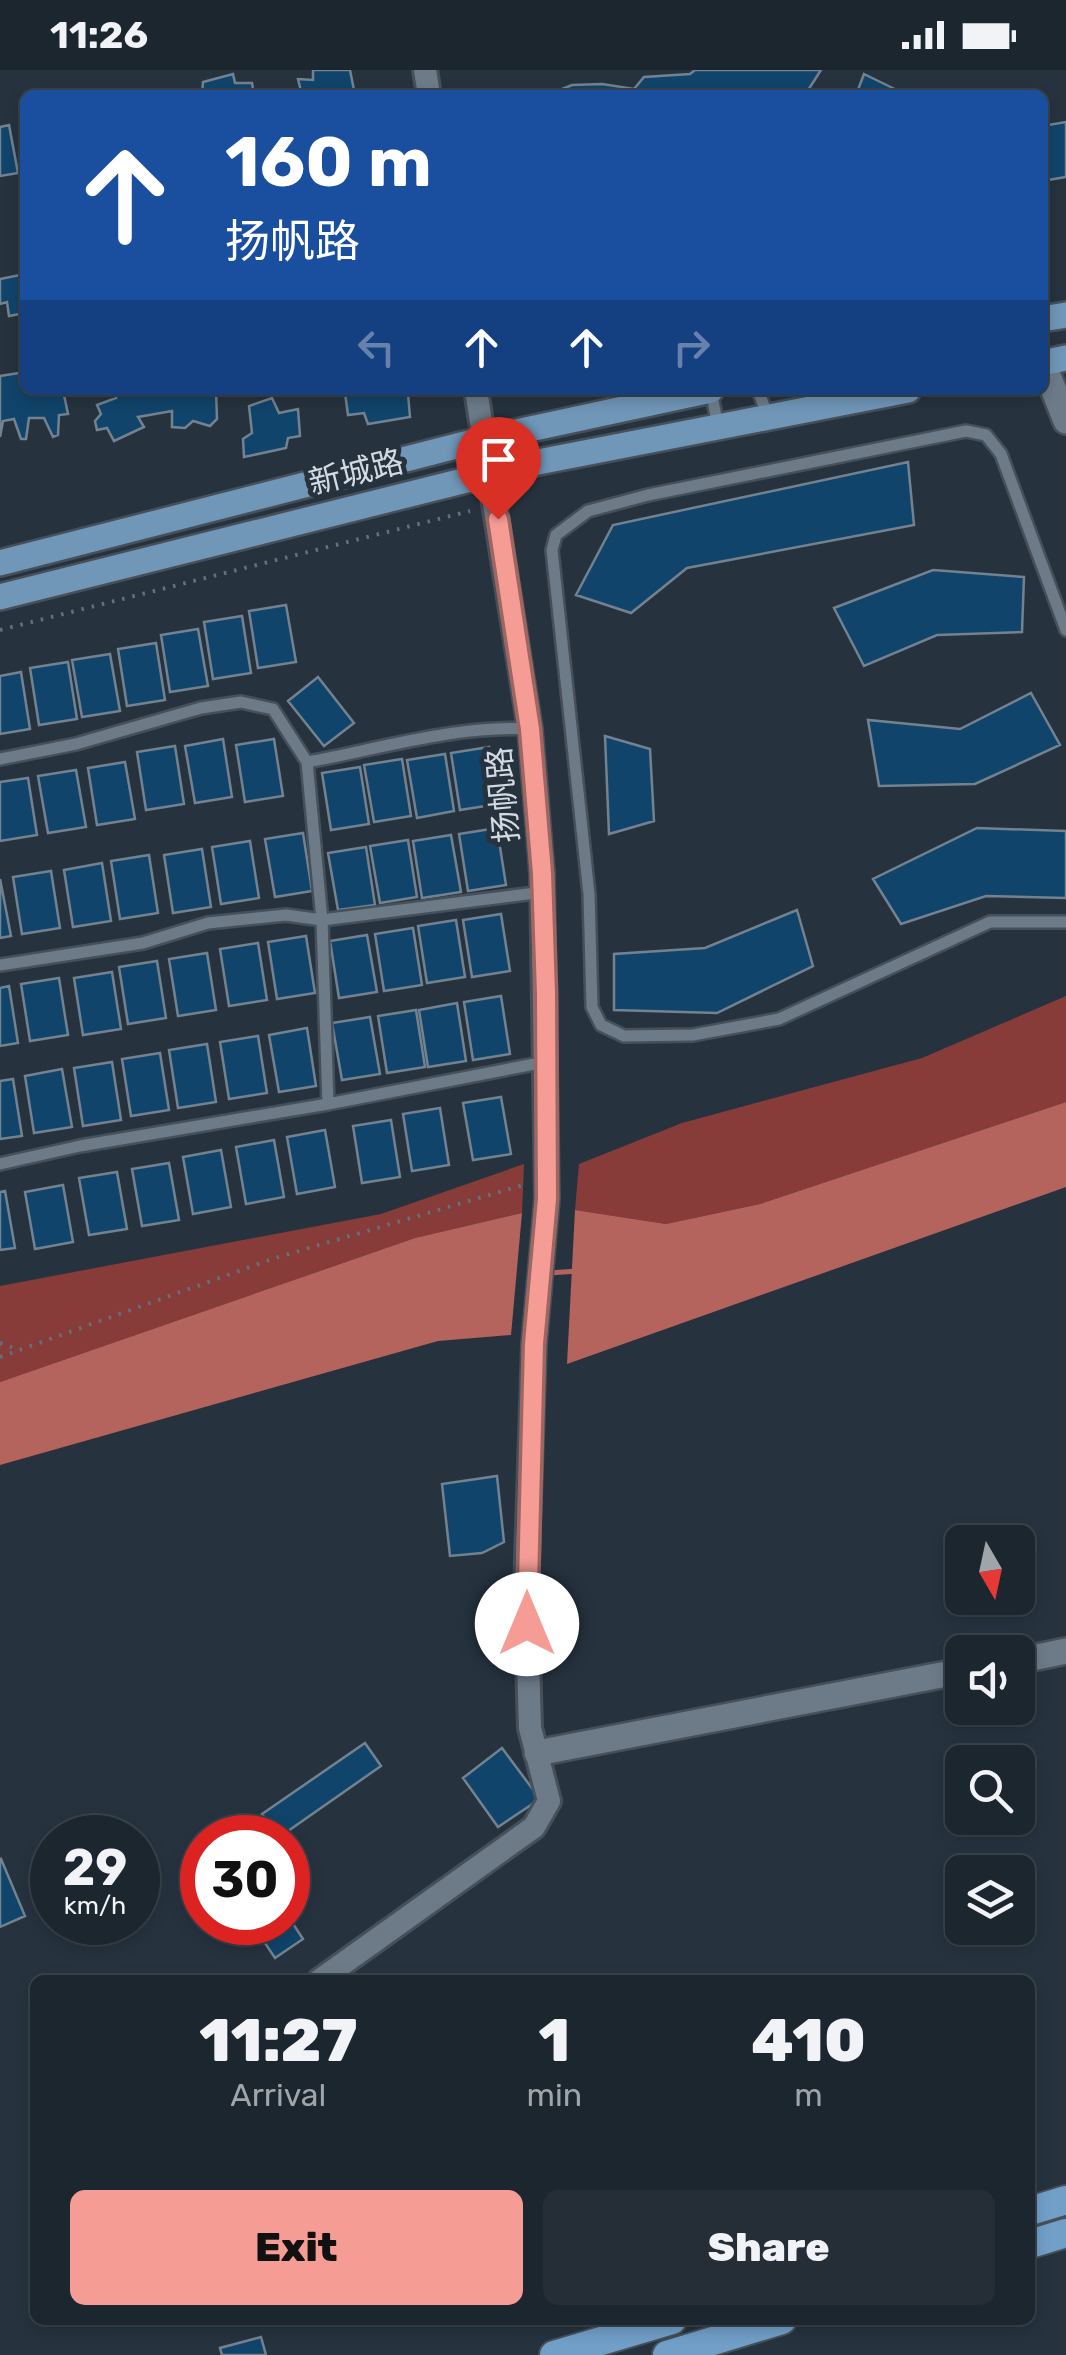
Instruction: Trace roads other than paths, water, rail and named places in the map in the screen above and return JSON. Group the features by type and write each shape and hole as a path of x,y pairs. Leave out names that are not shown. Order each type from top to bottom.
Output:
{"highway":[{"path":"1035,2209 1066,2200"},
{"path":"1035,2242 1066,2233"},
{"path":"554,2355 654,2325"},
{"path":"667,2355 766,2325"}],"main road":[{"name":"新城路","path":"0,563 484,439 689,395"},
{"name":"新城路","path":"0,597 490,474 882,395"}],"street":[{"path":"1048,376 1066,421"},
{"name":"扬帆路","path":"327,1975 534,1826 549,1801 530,1728 526,1589 534,1344 547,1199 542,892 530,729 477,395"},
{"path":"1035,1657 1066,1651"},
{"path":"536,1754 945,1674"},
{"path":"643,2328 658,2355"}],"lane":[{"path":"713,395 718,427"},
{"path":"760,395 768,417"},
{"path":"1066,630 1002,454 986,435 966,431 648,496 588,512 556,534 552,550 589,894 592,1007 602,1025 624,1036 693,1036 779,1018 990,922 1066,922"},
{"path":"0,759 76,744 202,708 241,702 273,708 307,762 322,920 328,1104"},
{"path":"307,762 406,742 530,729"},
{"path":"0,965 143,942 208,923 286,915 322,920 542,892"},
{"path":"0,1164 80,1146 546,1062"}],"waterway":[{"path":"549,1273 578,1271"}]}
